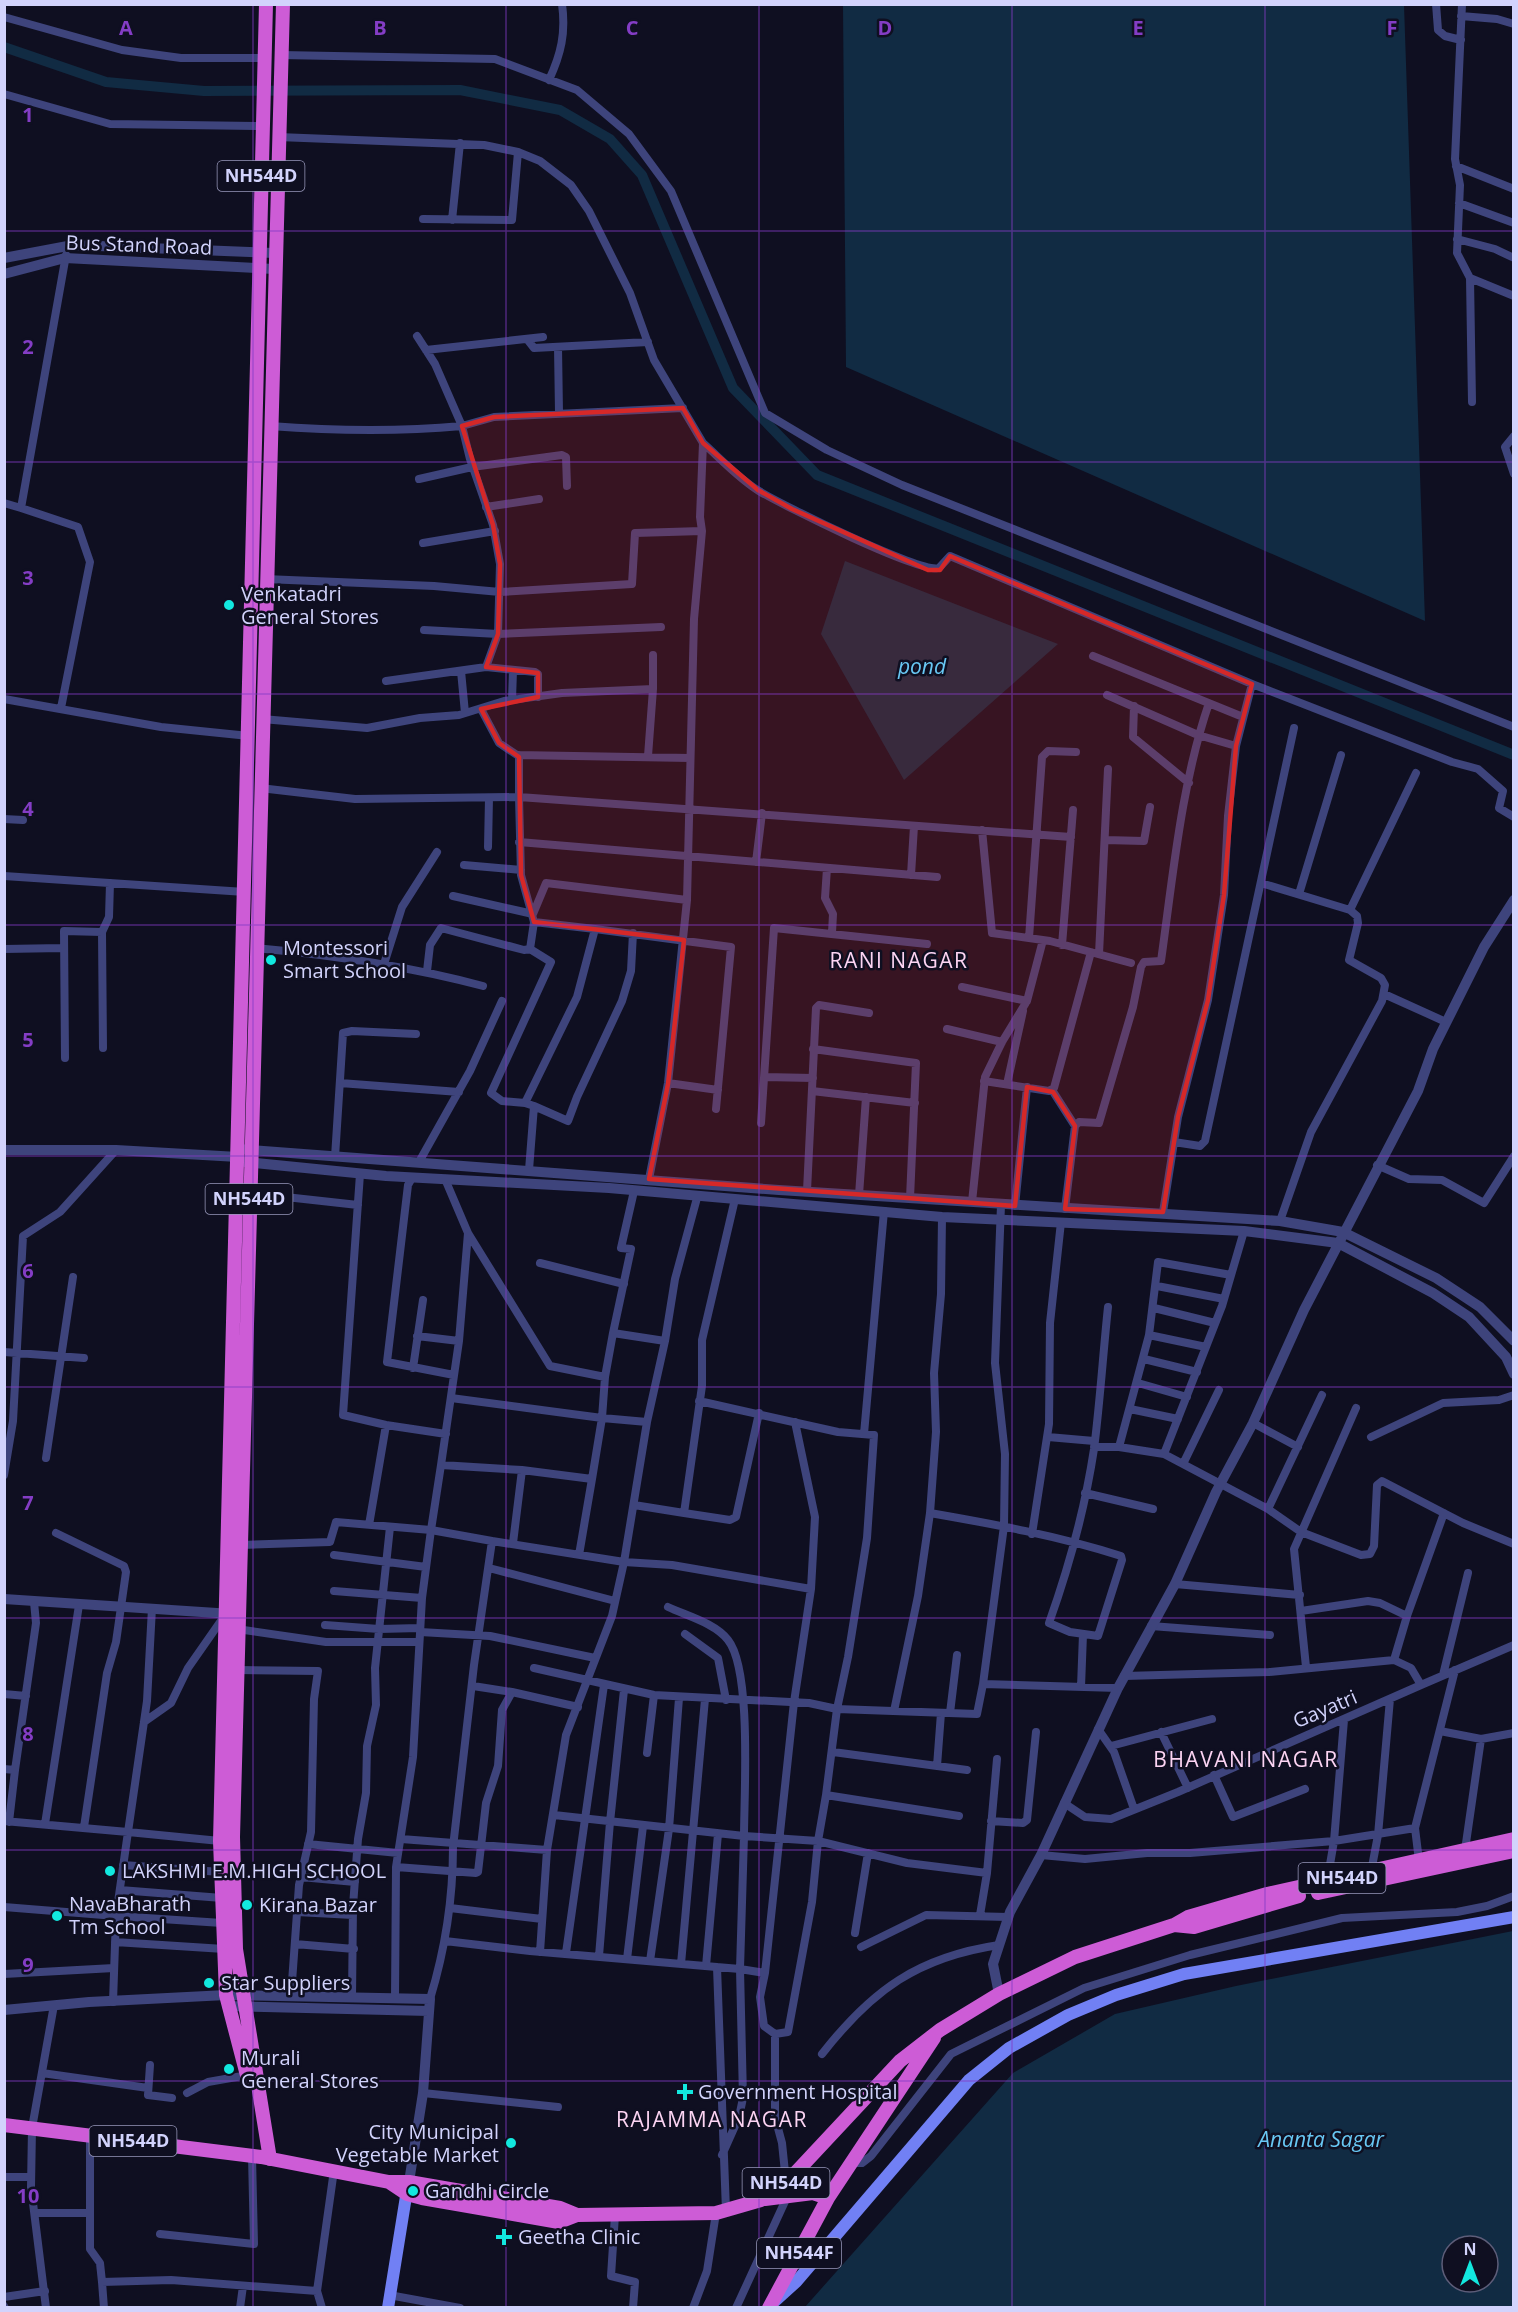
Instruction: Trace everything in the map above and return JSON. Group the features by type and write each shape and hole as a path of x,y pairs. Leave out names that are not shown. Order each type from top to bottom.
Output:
{"highway":[{"name":"NH544D","path":"261,2158 234,1924 237,1629 232,1614 241,1545 237,1465 245,892 266,4"},
{"name":"NH544D","path":"261,2158 248,2075 226,2000 220,1841 232,1614 249,1193 243,1156 255,948 283,4"},
{"name":"NH544D","path":"4,2125 261,2158 334,2170 408,2188 561,2208 577,2215 721,2212 787,2190 900,2061 940,2030 999,1994 1075,1957 1174,1925 1188,1917 1267,1894 1514,1839"},
{"name":"NH544D","path":"1174,1925 1194,1927 1294,1897 1514,1851"},
{"name":"NH544F","path":"770,2306 828,2198 940,2030"},
{"path":"787,2190 813,2193 828,2198"}],"main road":[{"path":"770,2306 796,2282 969,2080 1009,2049 1059,2020 1116,1995 1184,1974 1514,1917"},
{"path":"389,2301 408,2188"}],"street":[{"path":"549,80 564,35 562,4"},
{"path":"1436,4 1438,30 1445,36 1461,40"},
{"path":"1462,4 1456,166 1460,185 1456,253 1470,278 1472,402"},
{"path":"1461,16 1497,19 1514,24"},
{"path":"4,17 122,50 264,63"},
{"path":"281,55 495,59 577,90 629,134 671,191 765,413 826,450 902,485 1514,727"},
{"path":"4,94 110,124 263,119"},
{"path":"278,137 460,143 518,152 558,173 579,195 630,293 654,360 703,443 758,490 868,544 928,570 939,568 950,556 1252,684 1452,762 1478,769 1503,791 1499,808 1514,817"},
{"path":"452,220 460,143"},
{"path":"423,219 512,220 518,152"},
{"path":"1456,166 1514,189"},
{"path":"1459,203 1514,223"},
{"path":"1457,239 1495,249 1514,258"},
{"path":"21,508 68,246"},
{"name":"Bus Stand Road","path":"4,258 68,246 274,254"},
{"name":"Bus Stand Road","path":"4,273 65,258 274,269"},
{"path":"1470,278 1514,296"},
{"path":"417,336 435,364 462,426 472,467 495,531 500,564 498,634 486,667"},
{"path":"426,350 543,337"},
{"path":"527,339 534,348 648,342"},
{"path":"558,347 559,413"},
{"path":"270,426 415,430 462,426 494,417 683,408"},
{"path":"1514,436 1505,447 1514,474"},
{"path":"649,1179 668,1083 687,900 694,619 702,531 700,517 703,443"},
{"path":"419,479 472,467 562,455 566,457 567,486"},
{"path":"486,507 539,499"},
{"path":"4,503 78,527 90,562 61,708"},
{"path":"423,543 495,531"},
{"path":"266,579 434,586 500,592 632,584 635,533 702,531"},
{"path":"424,630 498,634 661,627"},
{"path":"648,756 653,655"},
{"path":"1093,656 1243,717"},
{"path":"386,681 486,667 538,674 538,696"},
{"path":"512,700 513,670"},
{"path":"461,671 465,713"},
{"path":"1163,1212 1174,1142 1208,1000 1224,895 1228,816 1236,746 1252,684"},
{"path":"262,719 367,728 465,713 512,700 538,696 653,689"},
{"path":"1107,695 1198,735 1236,746"},
{"path":"4,699 161,727 249,736"},
{"path":"1065,1209 1075,1126 1078,1122 1099,1123 1133,1007 1141,967 1144,962 1161,962 1189,783 1198,735 1209,703"},
{"path":"1134,706 1133,737 1189,783"},
{"path":"481,708 499,743 519,755 690,758"},
{"path":"1174,1142 1200,1146 1204,1144 1294,728"},
{"path":"1029,938 1042,754 1048,751 1076,752"},
{"path":"519,755 521,870 534,918"},
{"path":"1299,894 1341,755"},
{"path":"1075,1126 1052,1090 1095,953 1105,840 1108,769"},
{"path":"1350,910 1416,773"},
{"path":"260,788 355,799 519,797 1071,837"},
{"path":"488,847 489,798"},
{"path":"1105,840 1144,841 1150,807"},
{"path":"1062,945 1073,810"},
{"path":"756,862 762,813"},
{"path":"4,819 23,820"},
{"path":"911,875 914,826"},
{"path":"982,830 991,932 1043,940 1131,963"},
{"path":"519,842 937,878"},
{"path":"384,964 402,908 437,852"},
{"path":"464,865 521,870"},
{"path":"826,868 825,898 833,914 832,933"},
{"path":"4,876 245,892"},
{"path":"103,1048 102,933 109,916 110,883"},
{"path":"1261,883 1350,910 1359,920 1349,960 1381,978 1385,985 1384,994 1311,1132 1280,1221"},
{"path":"530,949 534,918 546,884 687,900"},
{"path":"453,896 534,918 595,929 727,945 732,949 716,1108"},
{"path":"999,1994 993,1964 1008,1917 1041,1855 1124,1676 1175,1584 1221,1483 1253,1423 1377,1165 1418,1091 1446,1022 1484,947 1514,900"},
{"path":"427,971 430,945 443,927 524,950 530,949 551,962 491,1093 501,1101 530,1104 568,1121 622,1001 631,971 633,933"},
{"path":"761,1123 774,928 927,944"},
{"path":"529,1170 530,1104 577,997 595,929"},
{"path":"65,1058 64,931 102,933"},
{"path":"1007,1084 1043,940"},
{"path":"4,949 63,948"},
{"path":"255,948 427,971 483,986"},
{"path":"962,987 1026,1005"},
{"path":"1384,994 1446,1022"},
{"path":"419,1162 459,1092 502,1001"},
{"path":"972,1202 984,1081 989,1065 1026,1005"},
{"path":"807,1191 817,1006 868,1013"},
{"path":"947,1029 1002,1042"},
{"path":"335,1157 345,1032 416,1034"},
{"path":"813,1049 916,1062 910,1198"},
{"path":"764,1077 813,1078"},
{"path":"984,1081 1052,1090"},
{"path":"340,1083 459,1092"},
{"path":"668,1083 718,1090"},
{"path":"1015,1206 1027,1088"},
{"path":"812,1091 915,1103"},
{"path":"859,1195 866,1097"},
{"path":"4,1150 116,1150 243,1156 335,1157 1015,1206 1163,1212 1280,1221 1341,1238 1436,1278 1480,1307 1514,1341"},
{"path":"4,1475 13,1421 23,1236 60,1212 116,1150"},
{"path":"243,1156 360,1174 634,1191 697,1198 884,1211 942,1218 1244,1231 1341,1238 1469,1317 1506,1357 1514,1374"},
{"path":"1377,1165 1409,1179 1439,1179 1484,1203 1514,1156"},
{"path":"360,1174 342,1412 345,1417 446,1434"},
{"path":"412,1178 408,1185 386,1360 389,1364 454,1375"},
{"path":"445,1179 468,1233 550,1366 605,1377"},
{"path":"579,1555 602,1418 605,1377 631,1249 621,1248 634,1191"},
{"path":"249,1193 358,1205"},
{"path":"540,1952 547,1850 567,1735 615,1601 675,1279 697,1198"},
{"path":"684,1513 702,1386 702,1340 735,1199"},
{"path":"534,1668 624,1690 679,1698 794,1702 837,1709 977,1714 1004,1526 1005,1454 997,1401 995,1363 995,1304 1001,1204"},
{"path":"864,1434 884,1211"},
{"path":"894,1711 918,1596 930,1513 936,1432 934,1373 941,1294 942,1218"},
{"path":"1032,1533 1048,1437 1050,1323 1061,1222"},
{"path":"1164,1454 1224,1299 1244,1231"},
{"path":"395,1998 396,1867 413,1757 422,1598 459,1341 468,1233"},
{"path":"1119,1447 1144,1359 1160,1261 1231,1275"},
{"path":"540,1263 624,1284"},
{"path":"46,1458 73,1277"},
{"path":"1157,1286 1224,1299"},
{"path":"413,1368 423,1300"},
{"path":"930,1513 1004,1526 1075,1543 1122,1558 1098,1636 1049,1624 1075,1543 1086,1493 1094,1444 1107,1306"},
{"path":"1154,1308 1215,1323"},
{"path":"613,1333 664,1341"},
{"path":"1149,1335 1206,1347"},
{"path":"417,1336 459,1341"},
{"path":"4,1353 84,1358"},
{"path":"1144,1359 1197,1372"},
{"path":"1138,1383 1187,1397"},
{"path":"1183,1464 1219,1390"},
{"path":"1268,1509 1322,1395"},
{"path":"1371,1437 1443,1403 1500,1400 1514,1395"},
{"path":"451,1398 647,1422"},
{"path":"699,1401 759,1413 838,1432 874,1435 867,1538 850,1646 837,1709 833,1752 818,1841 812,1902 788,2032 775,2034 765,2026 760,1997 765,1973 794,1702 811,1589 815,1517 795,1422"},
{"path":"1130,1408 1178,1419"},
{"path":"1306,1667 1300,1595 1293,1555 1356,1408"},
{"path":"634,1505 730,1520 736,1517 759,1413"},
{"path":"1253,1423 1298,1446"},
{"path":"369,1525 386,1425"},
{"path":"1048,1437 1164,1454 1268,1509 1301,1532 1361,1555 1370,1554 1374,1546 1377,1485 1380,1481 1514,1544"},
{"path":"441,1465 522,1470 592,1479"},
{"path":"513,1543 522,1470"},
{"path":"1086,1493 1153,1509"},
{"path":"1395,1660 1407,1616 1444,1513"},
{"path":"241,1545 330,1542 336,1522 431,1530 624,1562 672,1565 811,1589"},
{"path":"352,1997 357,1850 366,1793 367,1746 376,1705 378,1629 390,1527"},
{"path":"56,1533 124,1566 126,1572 116,1642 107,1673 84,1827"},
{"path":"408,2188 423,2093 430,1999 445,1941 450,1908 453,1844 492,1541"},
{"path":"334,1555 426,1567"},
{"path":"489,1568 615,1601"},
{"path":"1443,1675 1468,1573"},
{"path":"1175,1584 1300,1595"},
{"path":"334,1591 422,1598"},
{"path":"4,1599 232,1614"},
{"path":"1301,1611 1368,1601 1380,1603 1407,1616"},
{"path":"34,1602 36,1623 7,1822 84,1827 220,1841"},
{"path":"45,1824 79,1605"},
{"path":"668,1607 707,1625 727,1638 735,1655 744,1701 744,1836 740,1969 743,2098 739,2117 722,2155"},
{"path":"113,2001 116,1916 144,1722 152,1608"},
{"path":"144,1722 171,1703 188,1668 232,1614"},
{"path":"325,1625 480,1634 595,1658"},
{"path":"1151,1626 1270,1635"},
{"path":"237,1629 320,1642 377,1644 419,1642"},
{"path":"685,1634 717,1658 726,1700"},
{"path":"1081,1687 1083,1634"},
{"name":"Gayatri","path":"1064,1803 1085,1817 1111,1818 1188,1788 1514,1645"},
{"path":"937,1766 957,1655"},
{"path":"1124,1676 1269,1672 1395,1660 1411,1668 1419,1676 1421,1685"},
{"path":"236,1670 318,1671 308,1844 297,1912 291,1996"},
{"path":"1419,1861 1415,1828 1455,1670"},
{"path":"983,1684 1118,1688"},
{"path":"566,1953 604,1685"},
{"path":"472,1686 512,1692 578,1707"},
{"path":"599,1956 624,1690"},
{"path":"396,1867 478,1872 483,1846 486,1803 498,1766 502,1710 512,1692"},
{"path":"4,1695 26,1696"},
{"path":"647,1753 654,1695"},
{"path":"650,1961 669,1829 679,1698"},
{"path":"681,1964 695,1832 705,1699"},
{"path":"1371,1872 1378,1835 1390,1699"},
{"path":"1111,1746 1212,1719"},
{"path":"1327,1882 1334,1841 1344,1720"},
{"path":"1098,1729 1111,1746 1134,1809"},
{"path":"1440,1731 1481,1739 1514,1734"},
{"path":"991,1821 1023,1823 1026,1820 1036,1732"},
{"path":"1161,1732 1188,1788"},
{"path":"1465,1850 1481,1739"},
{"path":"833,1752 967,1770"},
{"path":"980,1915 987,1873 997,1759"},
{"path":"4,1769 15,1770"},
{"path":"1214,1775 1233,1817 1305,1789"},
{"path":"826,1795 959,1815"},
{"path":"554,1815 695,1832 818,1841 907,1863 987,1873"},
{"path":"627,1959 643,1826"},
{"path":"1041,1855 1085,1859 1334,1841 1415,1828"},
{"path":"706,1966 718,1834"},
{"path":"400,1839 547,1850"},
{"path":"308,1844 398,1853"},
{"path":"855,1933 868,1853"},
{"path":"123,1865 221,1872"},
{"path":"301,1877 355,1882"},
{"path":"120,1890 222,1898"},
{"path":"850,2163 862,2163 871,2156 951,2054 1084,1988 1190,1955 1342,1918 1457,1912 1487,1906 1514,1896"},
{"path":"4,1907 222,1923"},
{"path":"450,1908 542,1919"},
{"path":"297,1912 353,1915"},
{"path":"861,1947 926,1915 1008,1917"},
{"path":"445,1941 765,1973"},
{"path":"115,1942 224,1949"},
{"path":"295,1944 354,1949"},
{"path":"822,2054 861,2007 927,1964 961,1951 999,1945"},
{"path":"693,2307 707,2271 721,2212 722,2069 717,1967"},
{"path":"4,1974 114,1968"},
{"path":"244,2001 291,1996 430,1999"},
{"path":"4,2010 113,2001 226,2000 429,2011"},
{"path":"46,2307 31,2177 32,2128 54,2005"},
{"path":"736,2307 787,2190 782,2143 775,2117 775,2034"},
{"path":"150,2065 149,2096 172,2098"},
{"path":"42,2073 148,2088"},
{"path":"186,2093 208,2082 248,2075"},
{"path":"423,2093 558,2107"},
{"path":"90,2136 90,2248 100,2263 104,2307"},
{"path":"160,2234 254,2244 261,2158"},
{"path":"322,2307 317,2291 334,2170"},
{"path":"4,2177 31,2177"},
{"path":"34,2213 90,2213"},
{"path":"615,2216 611,2276 634,2282 633,2307"},
{"path":"102,2282 171,2280 317,2291"},
{"path":"240,2307 243,2286"},
{"path":"4,2297 45,2291"},
{"path":"389,2301 460,2307"}],"highlighted area":[{"path":"683,408 703,443 758,490 792,509 928,570 940,570 950,556 1252,684 1236,746 1224,895 1208,1000 1178,1117 1163,1212 1065,1209 1075,1126 1053,1092 1027,1087 1015,1206 649,1179 668,1084 684,940 534,922 521,875 519,757 499,743 481,709 538,697 538,673 486,667 498,634 500,564 493,525 462,426 494,417"}],"water":[{"path":"843,5 1404,5 1425,621 846,367"},
{"name":"pond","path":"845,561 1058,644 904,780 821,634"},
{"name":"Ananta Sagar","path":"1513,1931 1513,2307 805,2307 1013,2073 1115,2014 1236,1986"}],"waterway":[{"path":"4,47 106,82 204,91 460,90 560,110 610,139 642,175 733,388 817,475 1514,755"}],"place":[{"name":"Venkatadri General Stores","path":"229,605"},
{"name":"Montessori Smart School","path":"271,960"},
{"name":"LAKSHMI E.M.HIGH SCHOOL","path":"110,1871"},
{"name":"Kirana Bazar","path":"247,1905"},
{"name":"NavaBharath Tm School","path":"57,1916"},
{"name":"Star Suppliers","path":"209,1983"},
{"name":"Murali General Stores","path":"229,2069"},
{"name":"Government Hospital","path":"685,2092"},
{"name":"City Municipal Vegetable Market","path":"511,2143"},
{"name":"Gandhi Circle","path":"413,2191"},
{"name":"Geetha Clinic","path":"504,2237"}],"district":[{"name":"RANI NAGAR","path":"899,961"},
{"name":"BHAVANI NAGAR","path":"1246,1760"},
{"name":"RAJAMMA NAGAR","path":"712,2120"}]}
